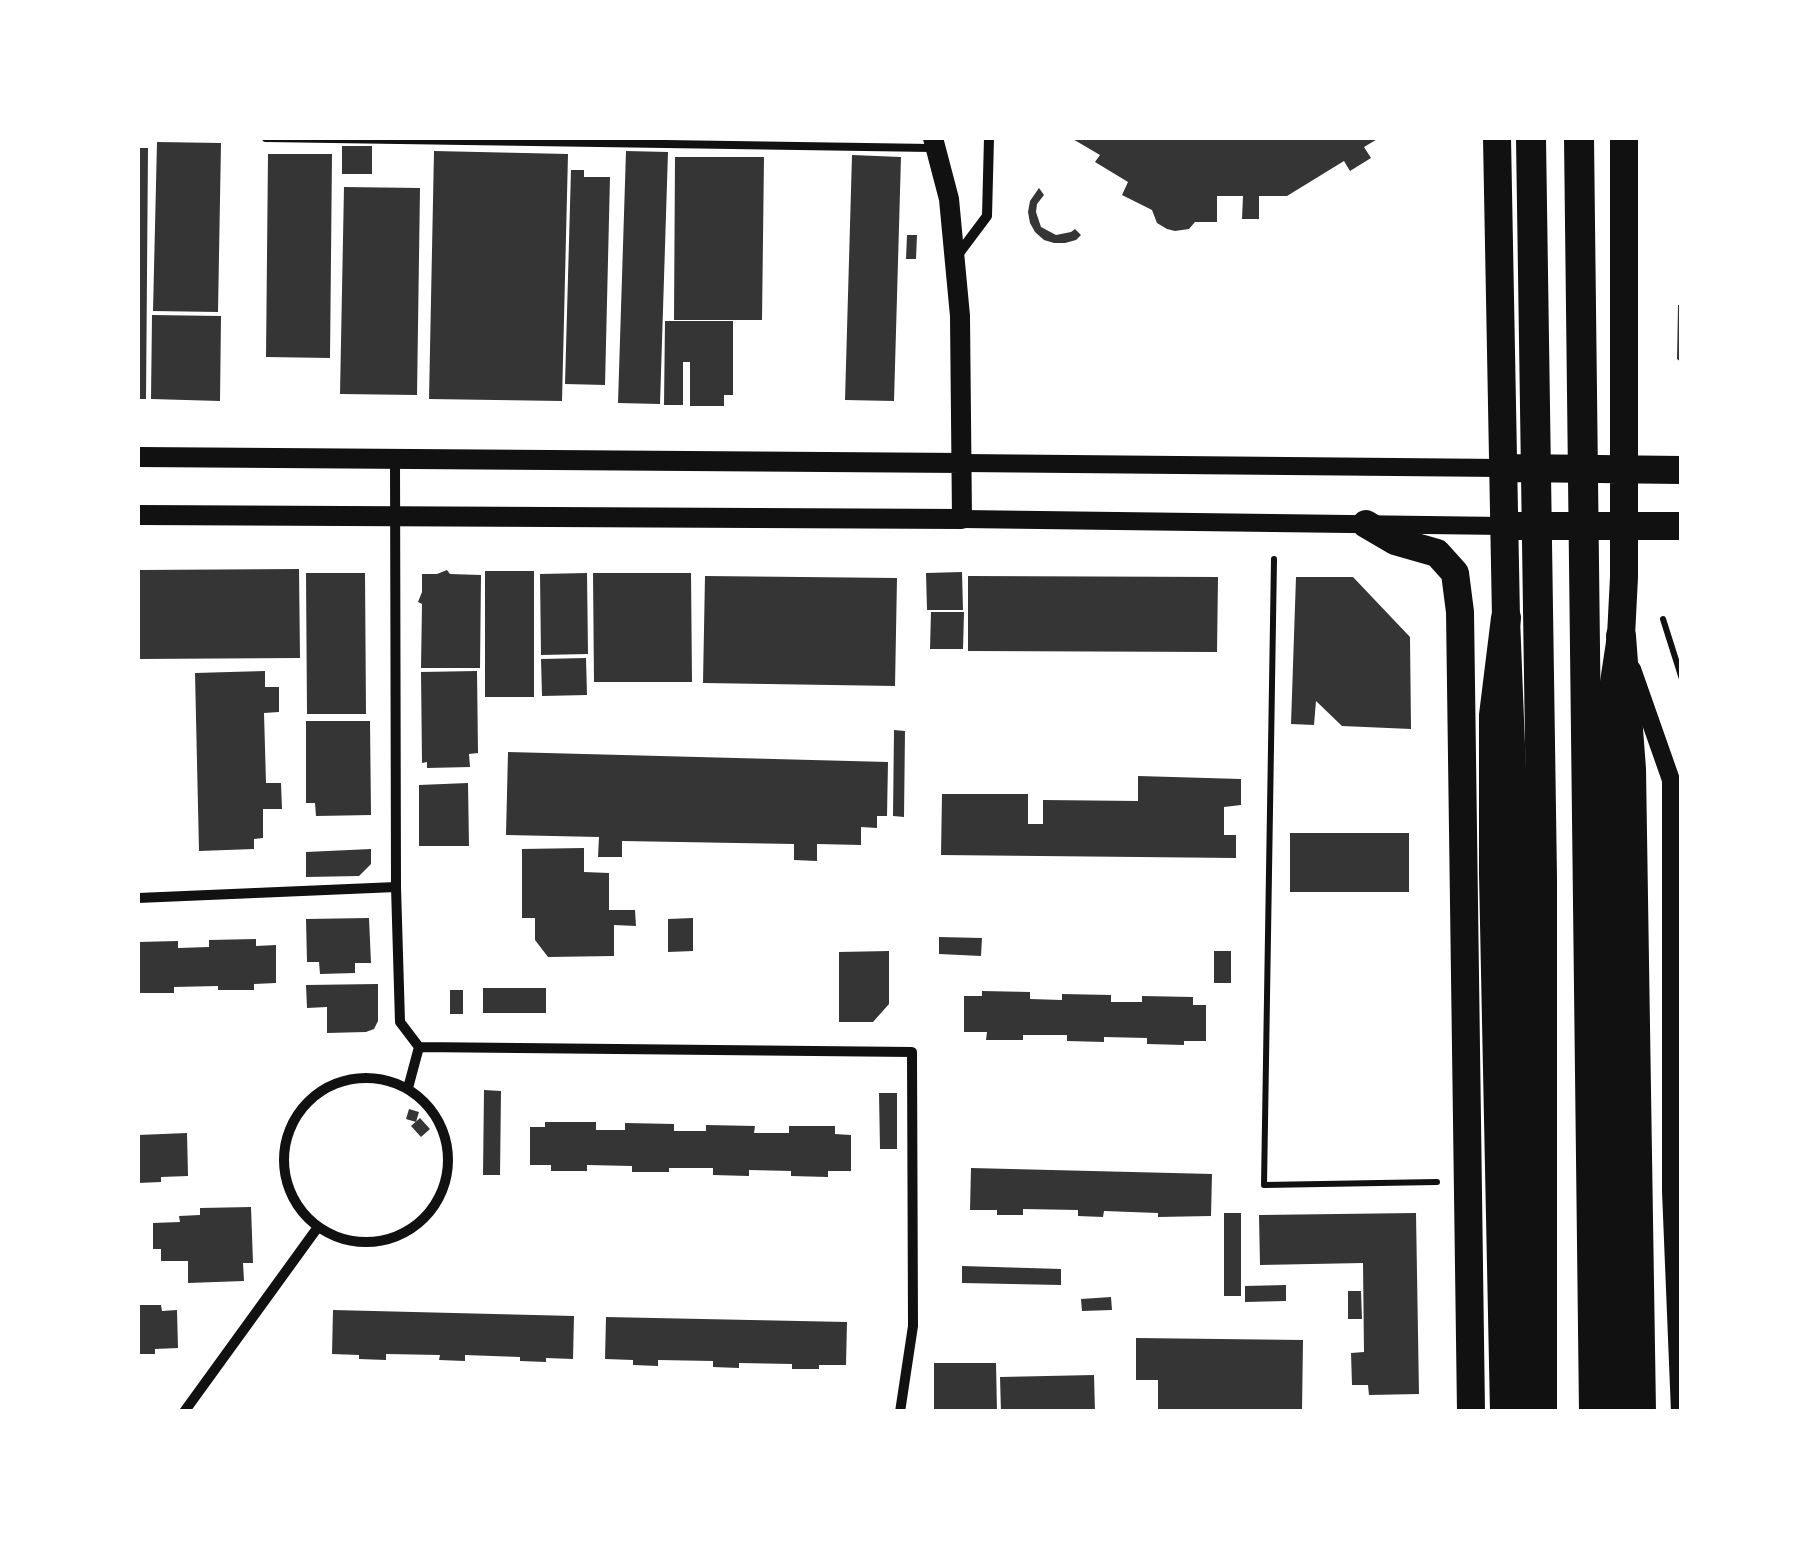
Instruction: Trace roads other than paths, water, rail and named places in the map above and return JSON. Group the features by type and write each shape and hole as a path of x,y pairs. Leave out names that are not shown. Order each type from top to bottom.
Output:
{"highway":[{"path":"1497,138 1506,618 1520,972 1524,1412"},
{"path":"1531,138 1542,878 1542,1412"},
{"path":"1579,138 1594,1412"},
{"path":"1622,1412 1610,1196 1606,735 1624,578 1624,138"},
{"path":"1502,468 1682,470"},
{"path":"1366,524 1395,541 1437,553 1455,573 1460,612 1470,1412"},
{"path":"1504,526 1682,526"},
{"path":"1505,1412 1494,715 1506,618"},
{"path":"1620,636 1631,769 1641,1412"}],"main road":[{"path":"138,514 962,519 960,316 949,200 934,142"},
{"path":"138,458 963,463"}],"street":[{"path":"954,260 987,216 989,138"},
{"path":"395,459 400,1022 419,1047"},
{"path":"963,463 1502,468"},
{"path":"962,519 1504,526"},
{"path":"1620,636 1671,780 1680,1412"},
{"path":"138,898 396,886"},
{"path":"408,1088 419,1047"},
{"path":"419,1047 912,1052 913,1326 900,1412"},
{"path":"381,1078 408,1088 432,1108 448,1147 448,1178 440,1198 421,1222 400,1235 369,1242 353,1241 318,1227 298,1206 285,1176 283,1152 296,1115 317,1092 345,1080 381,1078"},
{"path":"184,1412 318,1227"}],"lane":[{"path":"266,138 934,142"}]}
